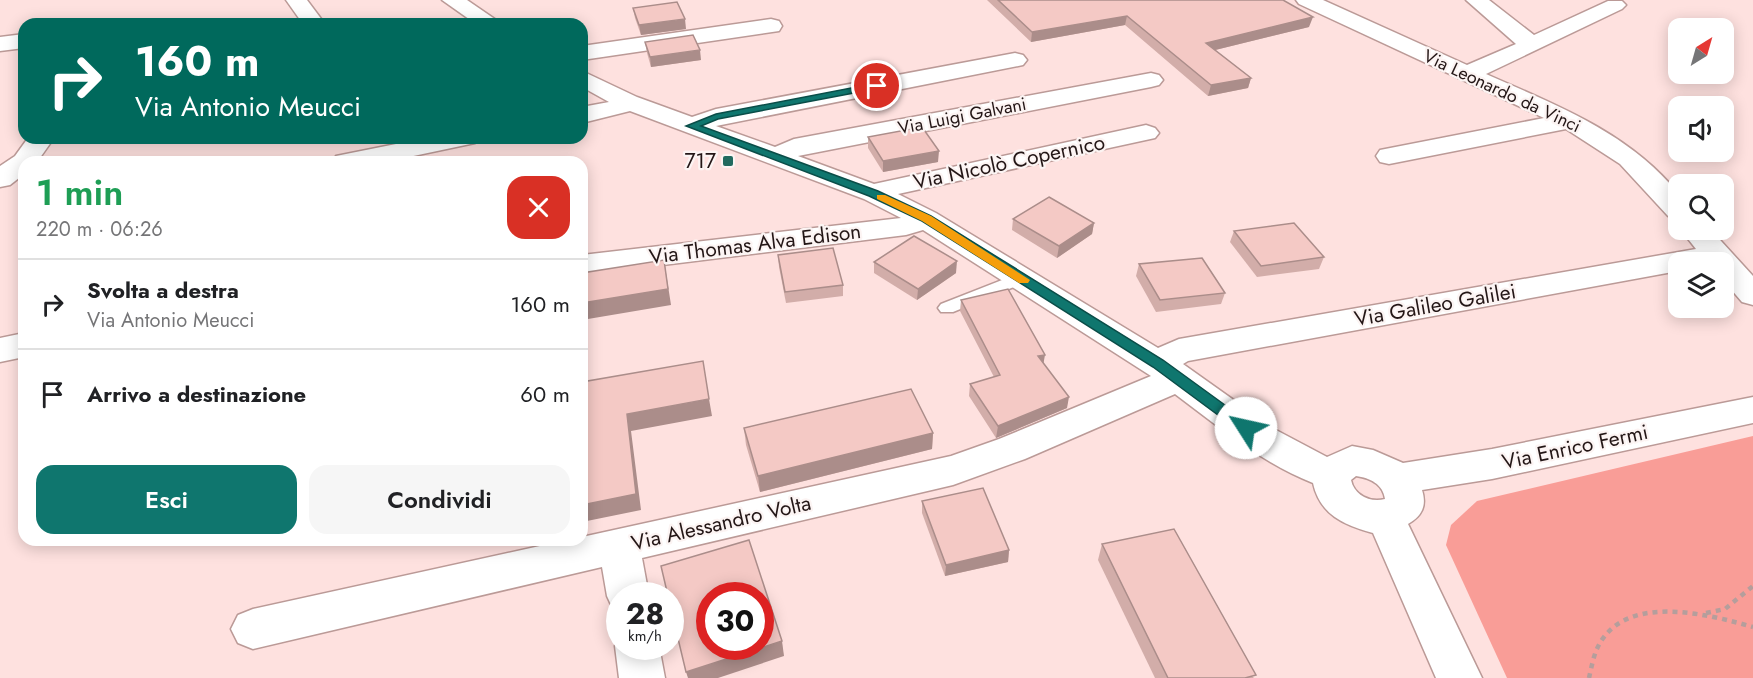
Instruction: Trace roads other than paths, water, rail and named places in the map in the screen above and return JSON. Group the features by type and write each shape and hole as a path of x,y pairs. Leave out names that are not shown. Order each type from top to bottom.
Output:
{"street":[{"path":"296,0 310,18"},
{"path":"452,0 481,18"},
{"name":"Via Leonardo da Vinci","path":"1306,0 1570,121 1608,141 1632,158 1668,199"},
{"path":"1476,0 1532,45"},
{"path":"1466,74 1532,45 1615,4"},
{"path":"588,52 771,26"},
{"path":"0,44 18,42"},
{"path":"692,126 716,117 1015,60"},
{"name":"Via Luigi Galvani","path":"776,158 794,147 1151,80"},
{"path":"588,81 628,102 873,193 927,219 1168,372 1263,440 1305,464 1331,474"},
{"path":"588,114 615,109 628,102"},
{"path":"1389,156 1570,121"},
{"name":"Via Nicolò Copernico","path":"873,193 894,186 1146,133"},
{"path":"374,156 436,144"},
{"path":"0,180 18,166"},
{"name":"Via Thomas Alva Edison","path":"588,264 906,226 927,219"},
{"path":"1705,240 1716,252"},
{"name":"Via Galileo Galilei","path":"1168,372 1179,351 1668,280"},
{"path":"0,350 18,346"},
{"name":"Via Alessandro Volta","path":"253,629 953,470 1012,450 1168,372"},
{"name":"Via Enrico Fermi","path":"1397,479 1492,464 1753,410"},
{"path":"1352,461 1379,467 1397,479 1406,493 1405,507 1395,517 1386,519 1366,517 1338,499 1330,485 1331,474 1339,465 1352,461"},
{"path":"1386,519 1459,678"},
{"path":"619,546 625,582"},
{"path":"639,660 642,678"}],"lane":[{"path":"947,308 1020,278"}],"place":[{"name":"717","path":"728,161"}]}
